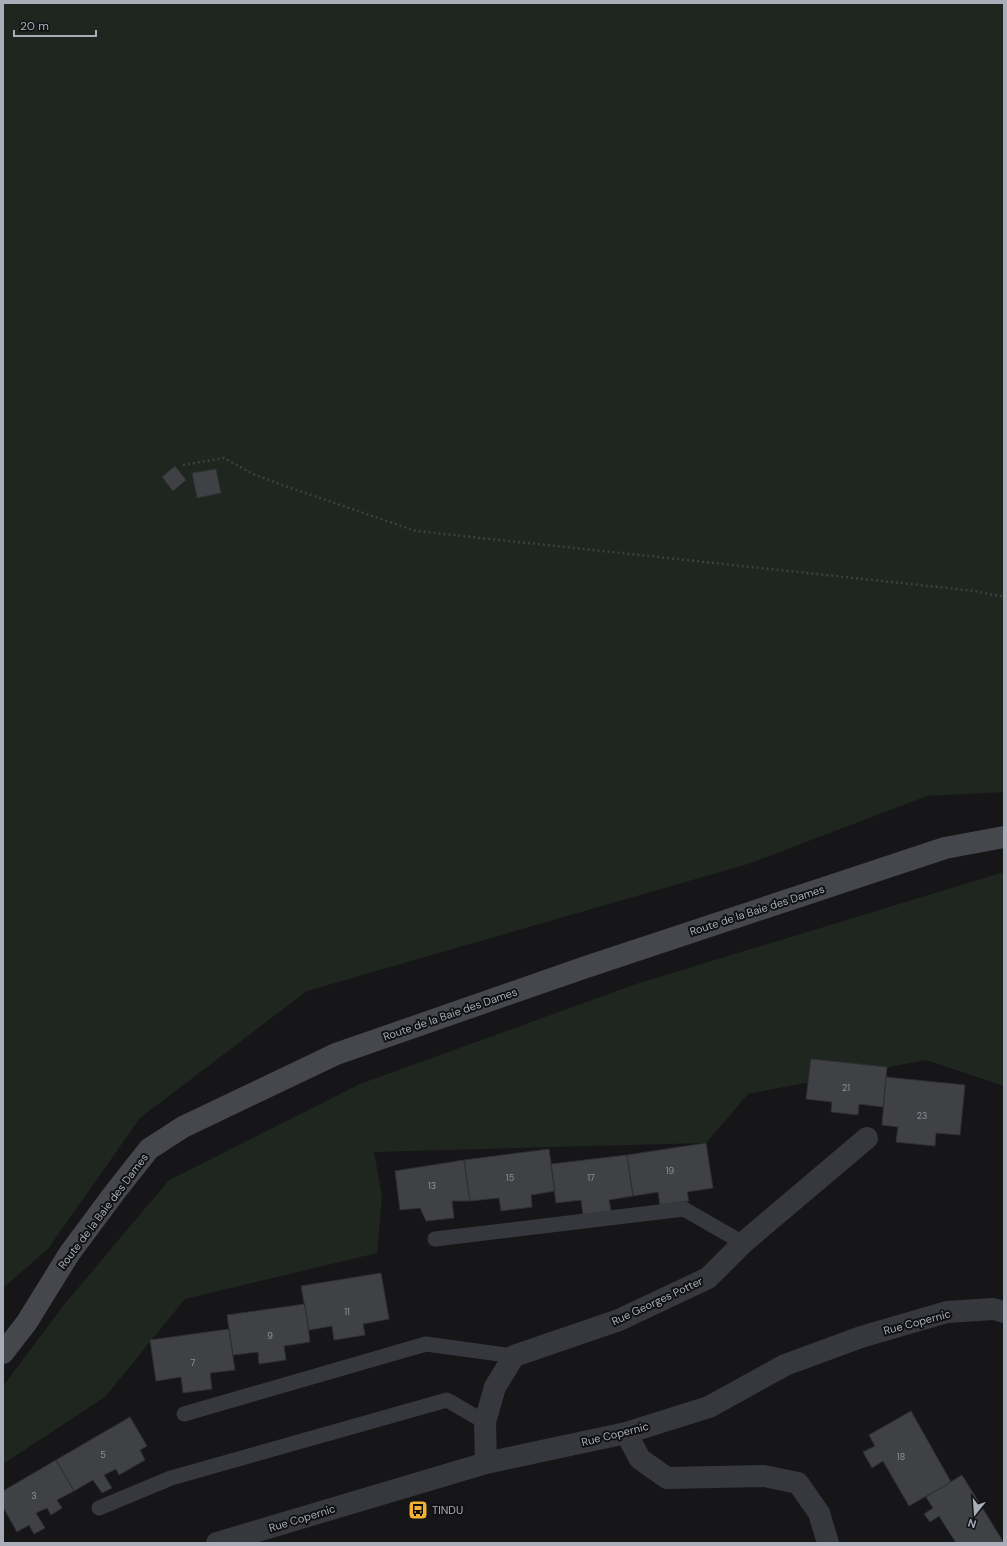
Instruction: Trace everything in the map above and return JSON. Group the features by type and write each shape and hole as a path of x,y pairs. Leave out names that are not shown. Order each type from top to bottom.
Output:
{"main road":[{"name":"Route de la Baie des Dames","path":"3,1353 27,1322 69,1254 115,1192 150,1149 183,1127 336,1054 586,967 945,848 1004,837"}],"street":[{"name":"Rue Georges Potter","path":"514,1356 619,1320 708,1278 743,1244 867,1138"},
{"name":"Rue Copernic","path":"217,1543 246,1539 486,1463 626,1433 709,1407 785,1365 862,1337 947,1312 992,1309 1004,1312"},
{"path":"486,1463 485,1422 495,1387 514,1356"},
{"path":"626,1433 640,1459 667,1478 764,1476 798,1483 819,1513 828,1543"}],"lane":[{"path":"435,1239 684,1209 743,1244"},
{"path":"184,1414 426,1344 514,1356"},
{"path":"99,1508 171,1478 447,1400 485,1422"}],"path":[{"path":"183,465 224,458 253,474 416,531 967,590 1004,597"}],"shaded area":[{"path":"3,3 1004,3 1004,792 927,796 748,864 307,991 140,1118 48,1249 3,1288"},
{"path":"1004,872 1004,1086 926,1060 748,1094 706,1143 374,1152 382,1196 377,1253 185,1299 105,1397 3,1464 3,1386 63,1306 169,1180 360,1084 636,984"}],"building":[{"path":"175,466 186,480 173,491 162,477"},
{"path":"216,469 221,493 197,498 192,473"},
{"path":"811,1059 887,1067 883,1107 859,1104 858,1115 831,1112 832,1102 806,1099"},
{"path":"886,1077 965,1085 960,1135 936,1133 935,1146 896,1142 898,1127 882,1125"},
{"path":"706,1143 713,1188 687,1192 689,1201 660,1205 658,1192 633,1196 627,1155"},
{"path":"549,1149 555,1191 531,1195 532,1207 501,1211 499,1198 470,1201 464,1160"},
{"path":"627,1155 633,1196 609,1200 611,1211 583,1215 581,1200 556,1203 551,1164"},
{"path":"464,1160 470,1201 452,1201 454,1218 426,1221 420,1208 400,1210 395,1171"},
{"path":"381,1273 389,1319 363,1324 365,1335 334,1340 332,1326 309,1330 301,1286"},
{"path":"305,1304 310,1342 284,1346 286,1360 259,1364 258,1352 233,1355 227,1315"},
{"path":"229,1329 235,1370 210,1373 212,1389 183,1393 181,1377 156,1381 150,1340"},
{"path":"911,1411 951,1482 909,1506 883,1461 872,1468 863,1452 875,1446 869,1435"},
{"path":"130,1417 147,1446 140,1450 145,1460 119,1475 116,1469 104,1475 112,1488 102,1493 93,1480 74,1491 56,1460"},
{"path":"56,1460 74,1491 57,1500 62,1508 51,1515 47,1508 36,1513 45,1528 34,1534 29,1525 17,1532 3,1507 3,1491"},
{"path":"962,1475 1004,1543 956,1543 939,1516 930,1522 924,1514 933,1508 926,1497"}],"place":[{"name":"TINDU","path":"418,1510"}]}
